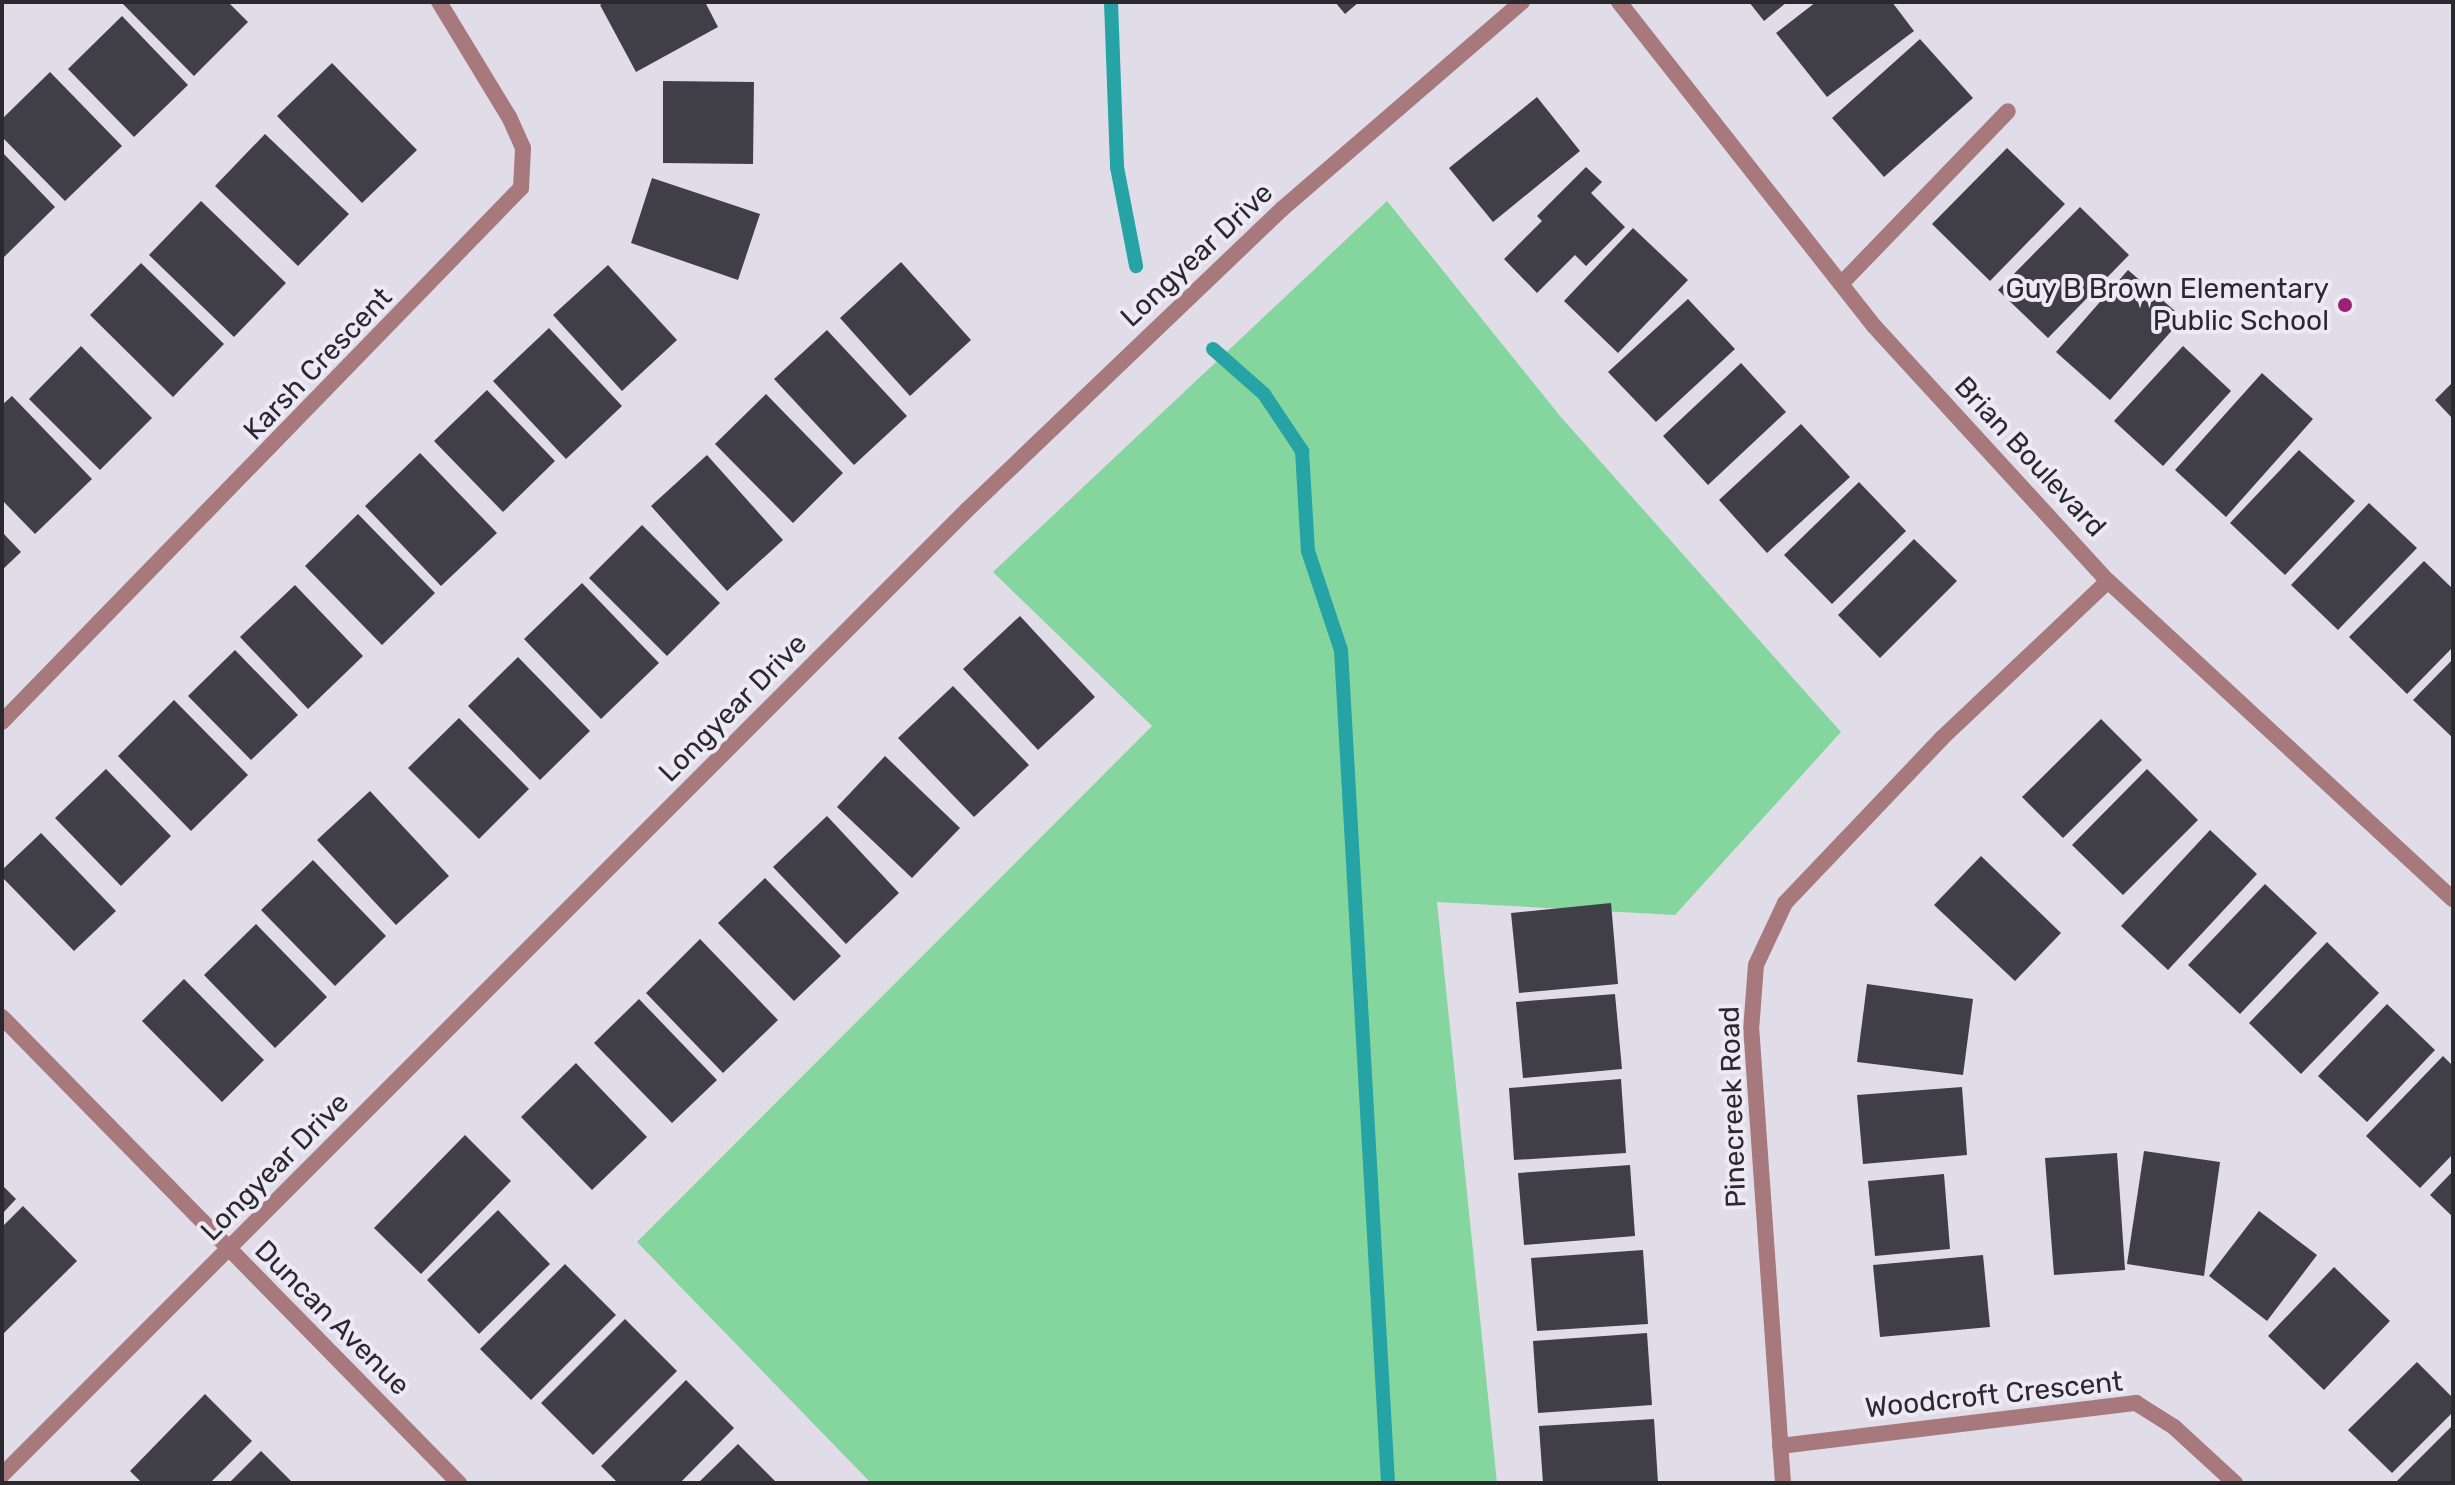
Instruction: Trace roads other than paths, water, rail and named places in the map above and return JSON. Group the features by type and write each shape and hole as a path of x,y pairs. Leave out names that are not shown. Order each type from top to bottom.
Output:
{"street":[{"name":"Karsh Crescent","path":"2,722 521,188 523,148 509,117 439,2"},
{"name":"Longyear Drive","path":"2,1475 1092,390 1282,209 1522,2"},
{"name":"Brian Boulevard","path":"1619,2 1841,284 2108,581 2453,899"},
{"path":"1841,284 2008,111"},
{"name":"Pinecreek Road","path":"1783,1483 1751,1031 1756,965 1785,903 1942,738 2108,581"},
{"name":"Duncan Avenue","path":"2,1017 459,1483"},
{"name":"Woodcroft Crescent","path":"1780,1446 2136,1403 2174,1427 2235,1483"}],"waterway":[{"path":"1111,2 1117,167 1136,266"},
{"path":"1213,349 1264,394 1302,451 1308,551 1341,650 1388,1483"}],"place":[{"name":"Guy B Brown Elementary Public School","path":"2345,305"}]}
